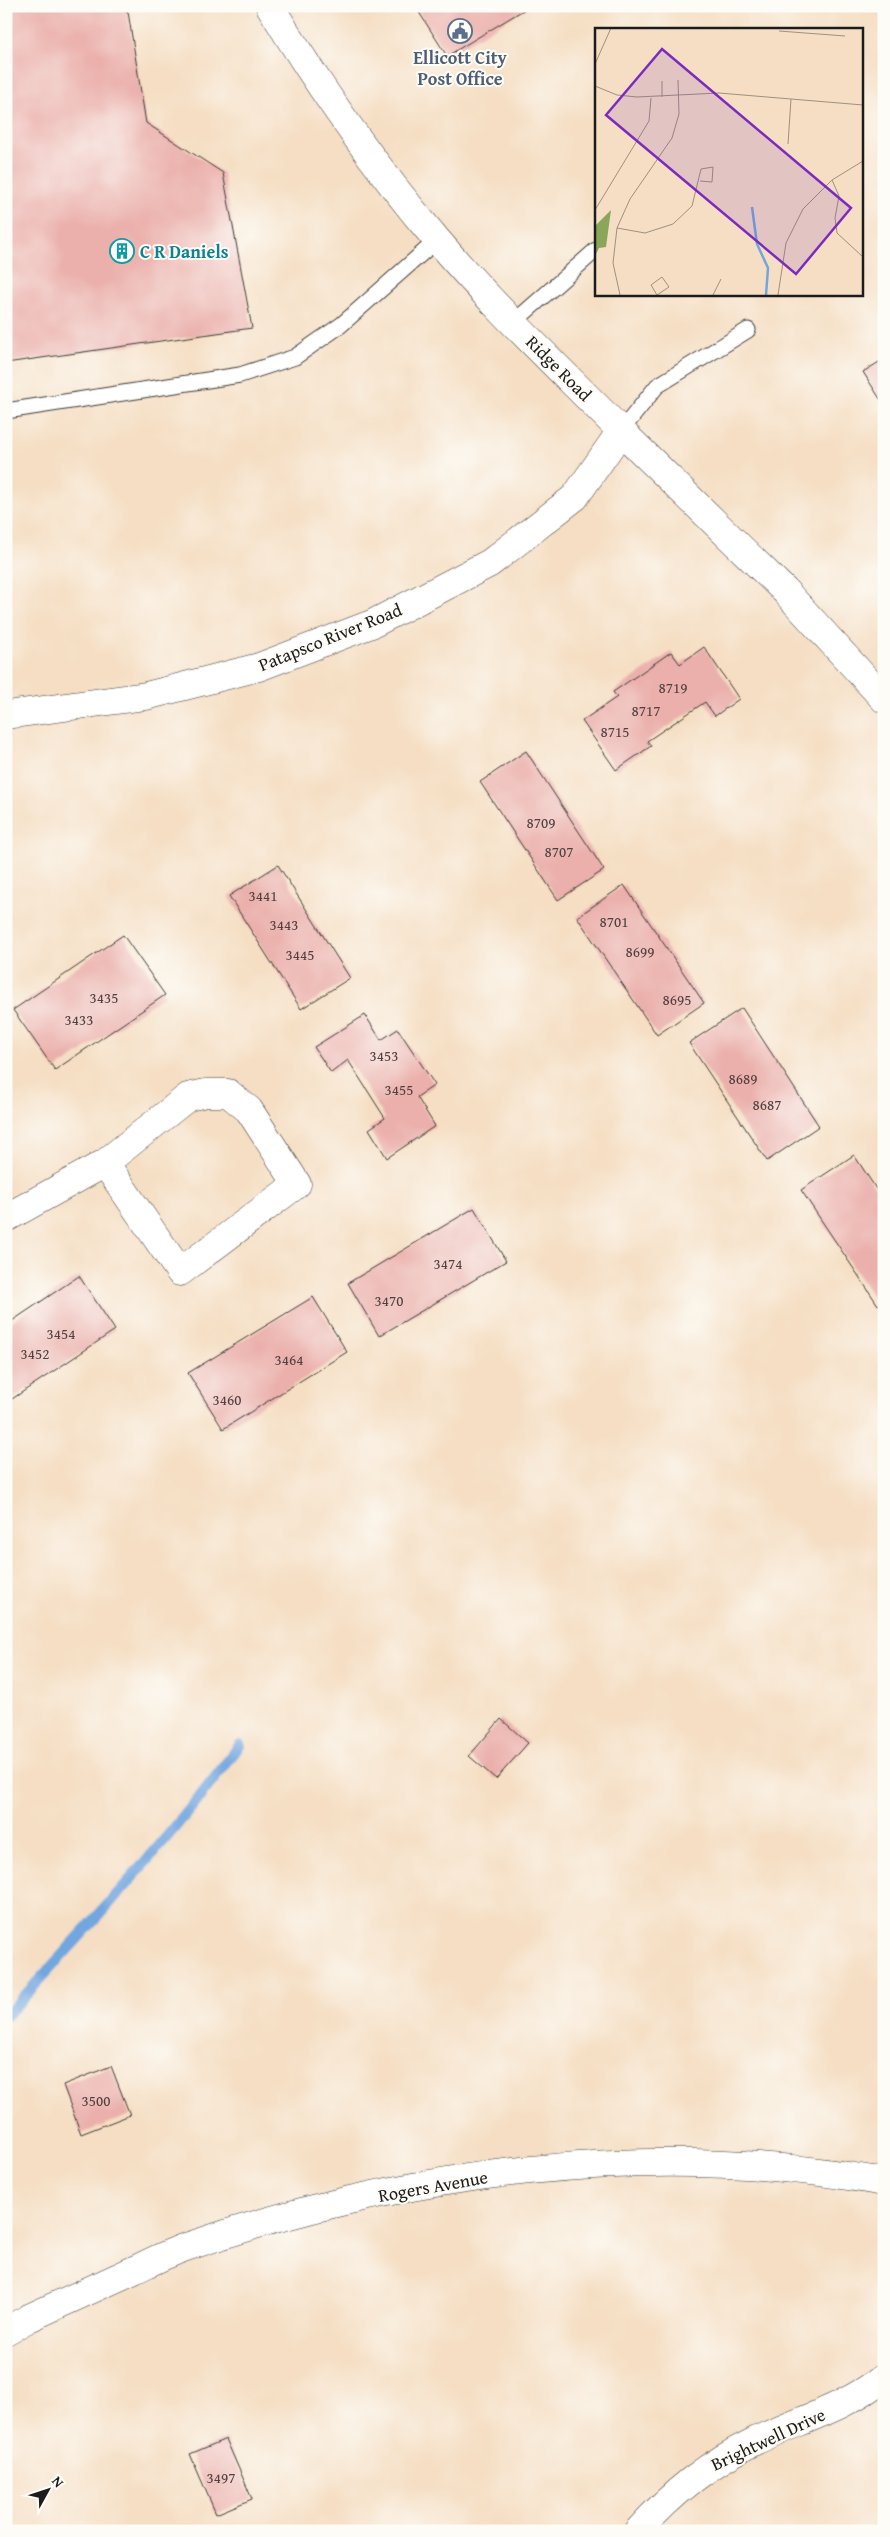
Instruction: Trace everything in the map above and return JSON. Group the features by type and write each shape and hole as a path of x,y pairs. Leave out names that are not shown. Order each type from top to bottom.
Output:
{"street":[{"name":"Ridge Road","path":"270,6 347,123 437,240 621,431 786,592 884,699"},
{"name":"Patapsco River Road","path":"6,715 146,696 260,667 374,623 490,563 575,497 621,431"},
{"path":"6,1218 17,1214 105,1163 188,1097 206,1093 228,1093 249,1110 297,1184 180,1272 105,1163"},
{"name":"Rogers Avenue","path":"6,2331 29,2318 184,2248 294,2213 428,2185 561,2166 705,2162 846,2175 884,2182"},
{"name":"Brightwell Drive","path":"638,2531 664,2502 702,2470 755,2441 813,2418 866,2391 884,2376"}],"lane":[{"path":"6,411 240,374 295,357 341,325 437,240"},
{"path":"514,322 595,251"},
{"path":"621,431 657,386 748,330"}],"building":[{"name":"C R Daniels","path":"6,6 120,6 128,12 146,123 223,173 252,328 6,363"},
{"name":"Ellicott City Post Office","path":"415,6 530,6 447,56"},
{"path":"884,359 884,405 863,372"},
{"path":"704,647 739,699 715,716 705,702 647,741 651,746 616,770 582,721 617,697 613,692 671,652 680,664"},
{"path":"526,751 604,870 558,900 480,782"},
{"path":"278,865 350,978 301,1009 229,896"},
{"path":"624,885 704,1003 657,1035 577,917"},
{"path":"123,935 165,995 55,1070 13,1010"},
{"path":"742,1008 819,1126 767,1161 689,1043"},
{"path":"365,1015 381,1040 398,1029 435,1085 417,1097 435,1126 387,1158 369,1129 385,1118 348,1060 331,1073 314,1047"},
{"path":"854,1155 884,1201 884,1302 878,1305 801,1190"},
{"path":"474,1208 506,1261 379,1336 348,1283"},
{"path":"79,1276 115,1330 6,1403 6,1325"},
{"path":"313,1297 347,1352 223,1429 188,1373"},
{"path":"501,1719 528,1743 496,1779 469,1756"},
{"path":"111,2066 130,2115 81,2134 63,2085"},
{"path":"226,2439 252,2499 216,2514 190,2454"}],"waterway":[{"path":"6,2016 156,1850 240,1745"}],"place":[{"name":"Ellicott City Post Office","path":"460,31"},
{"name":"C R Daniels","path":"122,251"}]}
